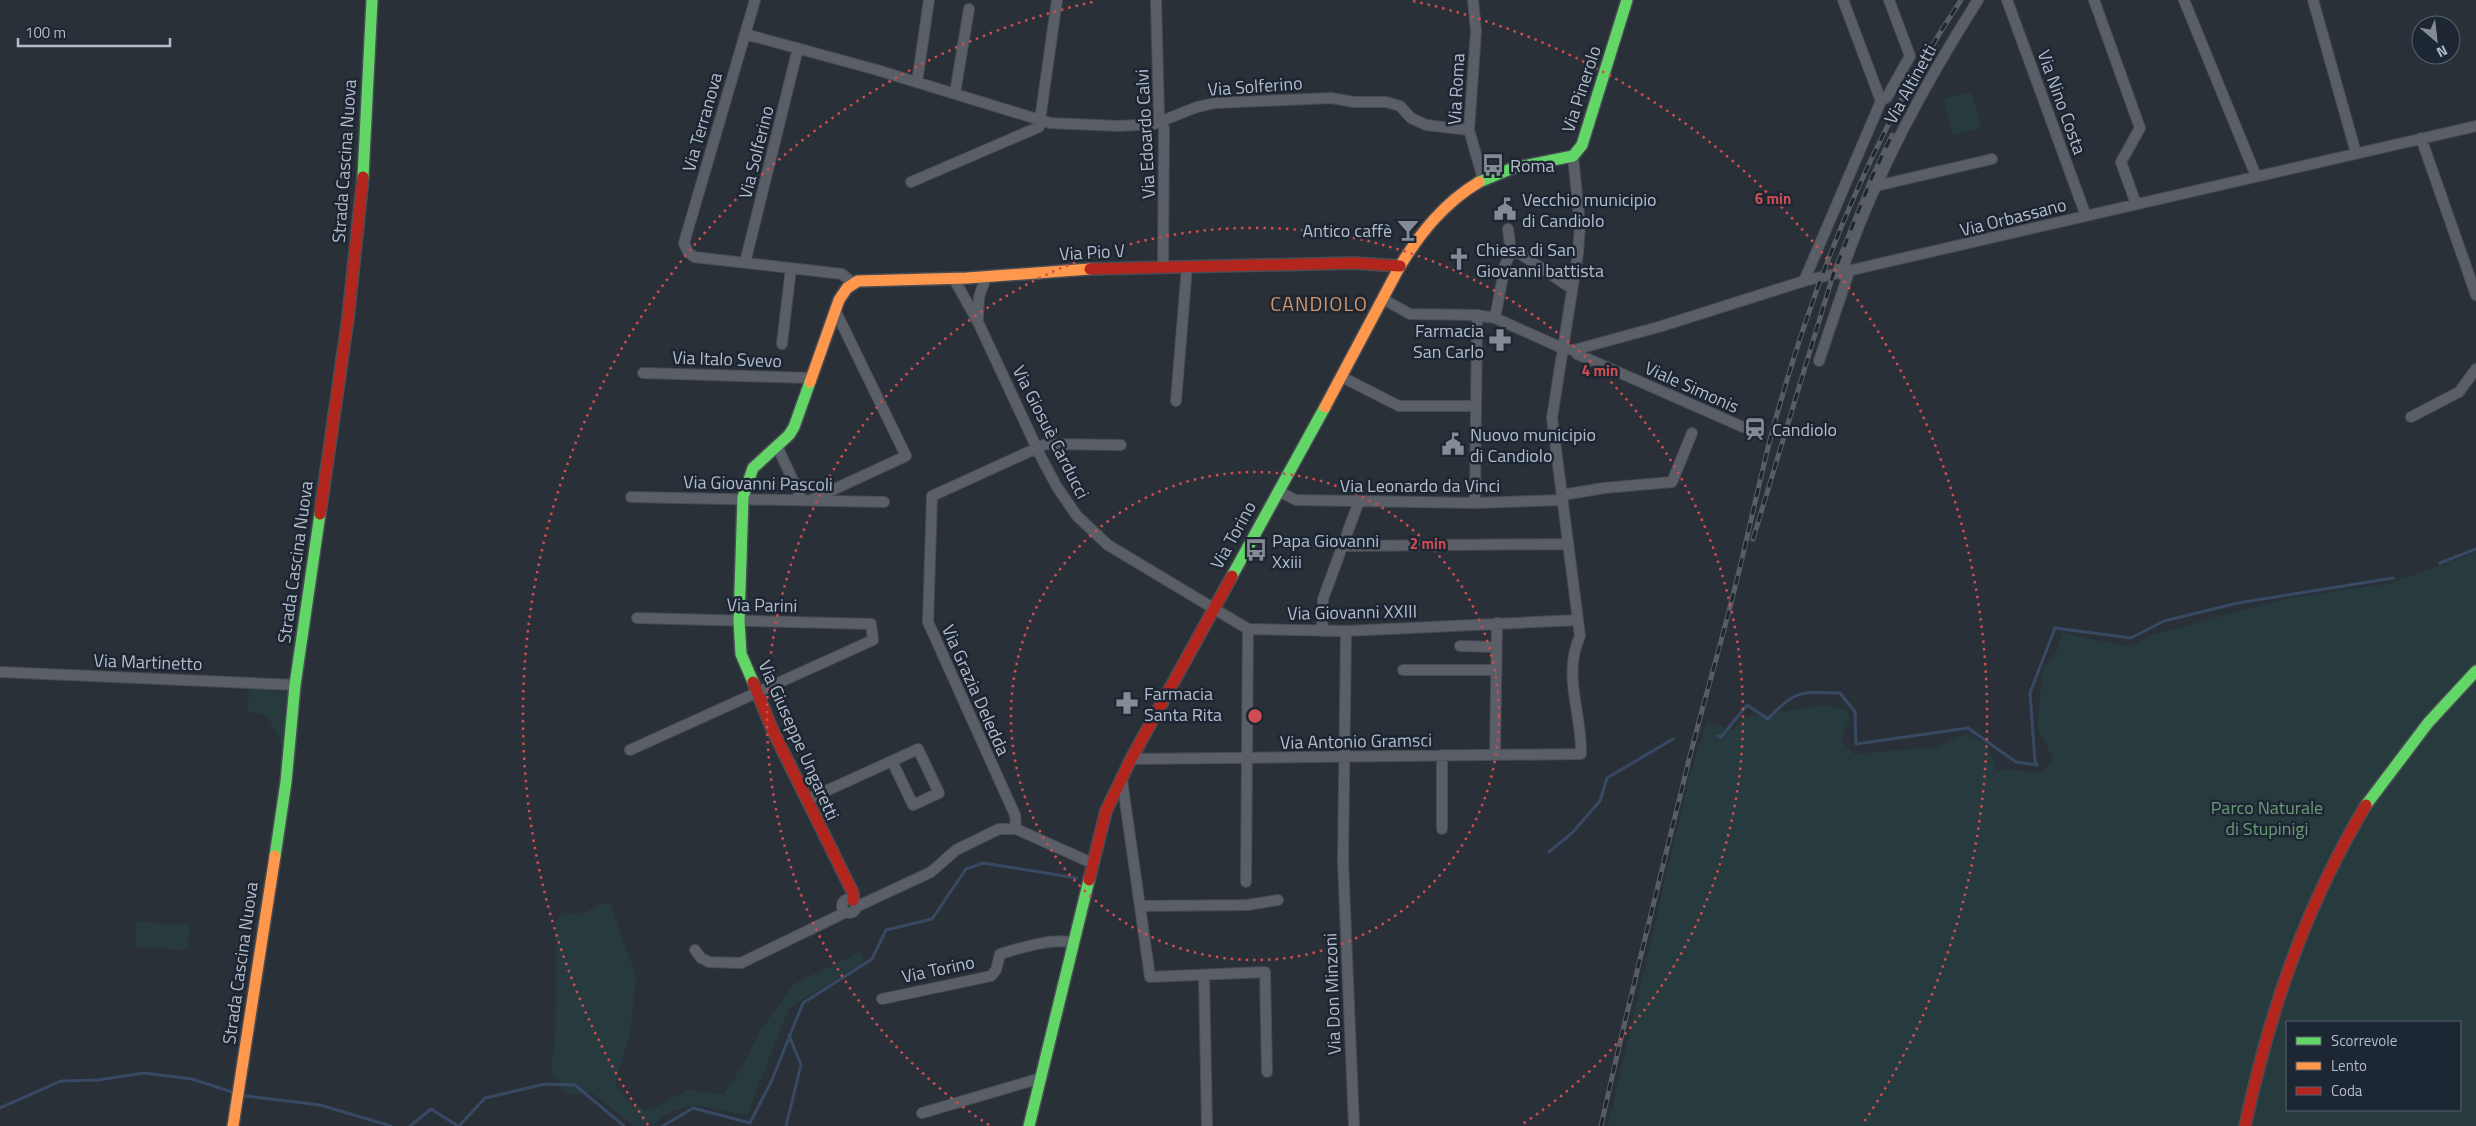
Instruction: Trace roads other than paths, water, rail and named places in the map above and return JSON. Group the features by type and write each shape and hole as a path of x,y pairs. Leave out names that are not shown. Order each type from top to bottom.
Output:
{"street":[{"name":"Strada Cascina Nuova","path":"234,1126 286,782 295,685 348,318 361,206 372,0"},
{"name":"Via Terranova","path":"745,263 698,258 688,252 684,239 755,0"},
{"path":"917,82 929,0"},
{"path":"911,182 1039,127 1057,0"},
{"name":"Via Edoardo Calvi","path":"1156,0 1159,117 1164,128 1163,267"},
{"name":"Via Roma","path":"1473,0 1476,31 1469,130 1483,179"},
{"name":"Via Pinerolo","path":"1483,179 1513,168 1573,156 1585,137 1627,0"},
{"path":"1843,0 1881,101"},
{"path":"1804,281 1881,101 1887,97 1910,56 1889,0"},
{"name":"Via Altinetti","path":"1819,361 1845,273 1876,186 1917,100 1978,0"},
{"name":"Via Nino Costa","path":"2007,0 2086,216"},
{"path":"2094,0 2140,128 2121,162 2136,204"},
{"path":"2184,0 2256,176"},
{"path":"2314,0 2356,153"},
{"path":"955,93 969,9"},
{"name":"Via Solferino","path":"745,34 955,93 1040,121 1119,126 1154,124 1197,107 1215,103 1331,98 1354,102 1393,104 1418,122 1469,130"},
{"name":"Via Solferino","path":"745,263 798,48"},
{"name":"Via Orbassano","path":"1383,300 1410,314 1477,315 1495,318 1562,348 1574,350 1662,326 1804,281 2476,126"},
{"path":"2421,138 2476,295"},
{"path":"1573,156 1580,225 1578,253 1552,418 1578,620"},
{"path":"1876,186 1992,159"},
{"name":"Via Torino","path":"1029,1126 1106,811 1131,759 1342,377 1400,266 1414,244 1442,209 1462,192 1483,179"},
{"path":"1495,318 1505,265 1511,252 1508,229"},
{"path":"1511,252 1519,253 1571,288"},
{"path":"745,263 842,274 854,283"},
{"name":"Via Pio V","path":"854,283 868,279 954,279 1102,268 1353,263 1400,266"},
{"path":"1176,401 1187,266"},
{"path":"782,344 791,268"},
{"name":"Via Giosuè Carducci","path":"978,322 978,297 986,277"},
{"name":"Via Giosuè Carducci","path":"954,279 978,322 1036,446 1068,504 1094,534 1188,595 1214,607"},
{"name":"Via Giuseppe Ungaretti","path":"851,902 853,893 844,880 806,800 741,654 739,620 743,499 749,475 753,468 789,435 794,427 835,310 845,289 854,283"},
{"path":"777,446 806,500 906,456 835,310"},
{"path":"1475,503 1477,315"},
{"name":"Viale Simonis","path":"1574,350 1578,354 1743,427"},
{"path":"2411,417 2458,392 2476,369"},
{"name":"Via Italo Svevo","path":"643,373 810,378"},
{"path":"1342,377 1399,406 1475,406"},
{"name":"Via Leonardo da Vinci","path":"1278,491 1296,500 1475,503 1563,498 1604,488 1672,482 1692,433"},
{"name":"Via Grazia Deledda","path":"1016,829 1015,815 928,622 932,496 1036,446 1046,444 1121,445"},
{"name":"Via Giovanni Pascoli","path":"631,497 884,502"},
{"path":"1322,630 1323,599 1359,501"},
{"path":"1342,546 1568,544"},
{"path":"1214,607 1248,629 1246,882"},
{"name":"Via Parini","path":"638,618 871,624 873,640 757,693"},
{"name":"Via Giovanni XXIII","path":"1248,629 1346,631 1578,620"},
{"name":"Via Antonio Gramsci","path":"1131,759 1581,754 1581,736 1571,660 1580,636 1578,620"},
{"path":"1495,755 1497,623"},
{"name":"Via Don Minzoni","path":"1346,631 1343,861 1354,1126"},
{"path":"1460,646 1496,647"},
{"path":"1403,670 1496,670"},
{"path":"2245,1126 2259,1060 2295,946 2319,892 2366,805 2420,733 2476,671"},
{"name":"Via Martinetto","path":"0,672 295,685"},
{"path":"630,750 757,693"},
{"path":"806,800 918,749 939,793 913,805 892,761"},
{"path":"1442,755 1442,830"},
{"path":"1122,779 1150,977 1265,972 1267,1072"},
{"path":"695,950 701,958 709,962 741,963 840,915 844,911 842,903 851,902 931,872 956,850 999,829 1016,829 1092,863"},
{"path":"1140,906 1247,905 1278,900"},
{"name":"Via Torino","path":"882,1000 991,976 996,970 1000,954 1010,951 1062,940 1074,943"},
{"path":"1204,975 1207,1126"},
{"path":"922,1113 1041,1078"}],"waterway":[{"path":"2440,563 2476,549"},
{"path":"1718,736 1721,737 1747,705 1768,719 1786,702 1800,694 1816,692 1840,693 1855,712 1856,744 1968,728 2016,762 2037,765 2035,761 2030,693 2055,628 2131,638 2164,621 2238,603 2393,578"},
{"path":"1549,852 1572,833 1600,801 1607,778 1673,739"},
{"path":"663,1126 693,1108 750,1123 772,1080 803,1003 872,959 886,930 932,919 966,869 983,863 1077,878"},
{"path":"786,1126 801,1065 789,1035"},
{"path":"0,1108 61,1081 98,1080 144,1073 192,1079 232,1092"},
{"path":"459,1126 485,1098 545,1084 575,1085 624,1126"},
{"path":"246,1096 320,1105 391,1126"},
{"path":"410,1126 431,1109 458,1126"}],"railway":[{"path":"1601,1126 1686,772 1787,379 1826,266 1848,210 1900,102 1929,50 1961,0"},
{"path":"1753,539 1833,275 1872,177 1892,135"}],"place":[{"name":"Roma","path":"1493,165"},
{"name":"Vecchio municipio di Candiolo","path":"1505,209"},
{"name":"Antico caffè","path":"1408,230"},
{"name":"Chiesa di San Giovanni battista","path":"1459,259"},
{"name":"Farmacia San Carlo","path":"1500,340"},
{"name":"Candiolo","path":"1755,429"},
{"name":"Nuovo municipio di Candiolo","path":"1453,444"},
{"name":"Papa Giovanni Xxiii","path":"1256,550"},
{"name":"Farmacia Santa Rita","path":"1127,703"}],"district":[{"name":"CANDIOLO","path":"1319,303"}],"park label":[{"name":"Parco Naturale di Stupinigi","path":"2267,818"}]}
